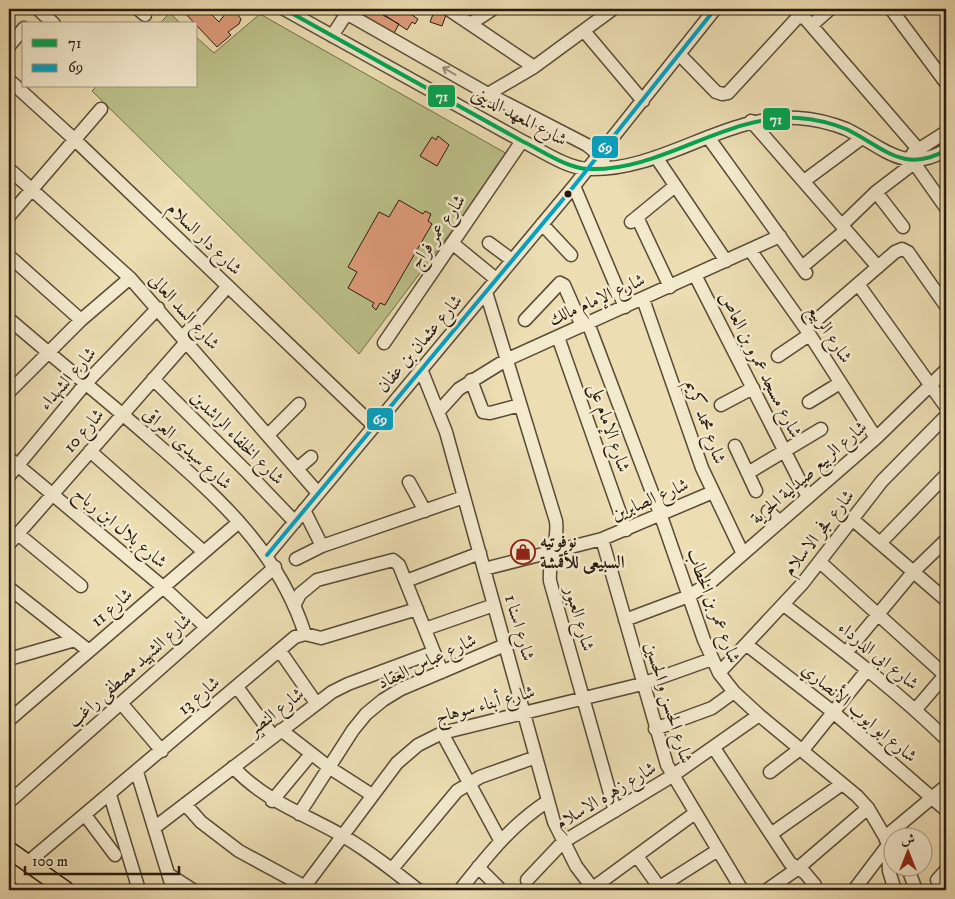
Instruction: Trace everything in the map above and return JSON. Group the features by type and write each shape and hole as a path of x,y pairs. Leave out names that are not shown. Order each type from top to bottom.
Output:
{"main road":[{"path":"9,850 66,890"}],"street":[{"name":"شارع المعهد الدينى","path":"284,9 522,141 555,158 587,169 656,157 751,121 775,118 807,119 845,129 892,156 911,157"},
{"path":"448,9 534,67"},
{"path":"470,24 493,9"},
{"path":"488,94 534,67 613,9"},
{"name":"شارع عثمان بن عفان","path":"267,555 574,186 715,9"},
{"path":"812,25 830,9"},
{"path":"891,9 946,83"},
{"name":"شارع المعهد الدينى","path":"346,10 488,94 587,145 610,166"},
{"path":"332,36 346,10"},
{"path":"33,13 50,22"},
{"path":"680,55 716,92 728,93 797,18 804,17 911,157 946,208"},
{"path":"9,46 22,30"},
{"path":"584,31 643,101"},
{"name":"شارع دار السلام","path":"9,80 74,139 374,426"},
{"path":"9,216 100,109"},
{"path":"751,121 878,267"},
{"path":"708,137 804,270 911,157 946,132"},
{"path":"804,182 862,138"},
{"name":"شارع عمر فراج","path":"384,342 522,141"},
{"path":"911,157 931,159 946,150"},
{"path":"656,157 726,261"},
{"name":"شارع السد العالى","path":"9,169 130,278 318,493"},
{"path":"574,186 625,307"},
{"path":"670,287 634,220 675,186"},
{"path":"876,192 903,227"},
{"path":"542,224 571,255"},
{"name":"شارع الإمام مالك","path":"439,411 459,389 506,360 780,236"},
{"path":"452,243 496,279"},
{"path":"489,243 512,260"},
{"path":"778,356 808,332 895,252 902,249 908,252 946,306"},
{"name":"شارع الربيع","path":"750,250 808,332 876,438"},
{"path":"9,256 81,320"},
{"name":"شارع مسجد عمرو بن العاص","path":"695,275 808,497"},
{"path":"10,388 81,320 130,278"},
{"name":"شارع عمر بن الخطاب","path":"525,320 560,283 564,285 585,325 661,516 712,659 719,673 734,692 759,715 868,808 882,833"},
{"path":"858,284 946,407"},
{"name":"شارع 10","path":"9,544 153,379 228,286"},
{"name":"شارع العبور","path":"486,292 556,521 557,537 550,566 550,580 615,811"},
{"name":"شارع محمد كريم","path":"643,299 693,444 713,492 743,554"},
{"name":"شارع الشهداء","path":"9,476 13,462 158,308"},
{"name":"شارع سيدى العراقى","path":"9,319 184,467 239,522 267,555 296,604 305,634"},
{"name":"شارع الإمام على","path":"558,337 626,530"},
{"name":"شارع اسنا 1","path":"421,369 439,411 506,645 548,802 563,842 592,890"},
{"name":"شارع الربيع صيدلية الحرية","path":"625,620 689,596 712,580 876,438 946,370"},
{"name":"شارع الخلفاء الراشدين","path":"153,379 215,439 295,522"},
{"path":"471,380 483,412 490,413 520,405"},
{"path":"809,402 840,383"},
{"path":"721,405 753,388"},
{"path":"268,436 299,404"},
{"name":"شارع فجر الاسلام","path":"719,673 784,605 820,562 882,481 946,416"},
{"path":"748,473 821,430"},
{"path":"735,446 756,491"},
{"path":"90,451 204,552"},
{"path":"297,469 311,457"},
{"name":"شارع بلال ابن رباح","path":"13,462 54,494 163,587 206,627"},
{"path":"880,542 946,475"},
{"path":"409,482 426,510"},
{"name":"شارع الصابرين","path":"484,569 602,540 713,492"},
{"path":"296,559 322,546 464,497"},
{"path":"304,510 322,546"},
{"path":"768,510 780,522"},
{"path":"852,519 946,600"},
{"name":"شارع 11","path":"9,720 239,522"},
{"path":"18,534 81,586"},
{"name":"شارع الحسن و الحسين","path":"602,540 662,754 672,776 742,890"},
{"path":"846,653 914,571 946,540"},
{"path":"406,581 480,553"},
{"path":"296,604 300,594 317,580 389,559 399,565 442,672"},
{"path":"820,562 946,675 916,709"},
{"name":"شارع الشهيد مصطفى راغب","path":"9,802 274,567"},
{"path":"9,588 88,651"},
{"path":"425,629 494,604"},
{"name":"شارع ابى الدرداء","path":"784,605 868,669 916,709 946,739"},
{"path":"305,634 321,638 417,609"},
{"name":"شارع 13","path":"27,863 295,637 305,634"},
{"path":"9,659 75,640"},
{"name":"شارع عباس العقاد","path":"299,814 353,730 366,714 383,700 506,645"},
{"name":"شارع ابو ايوب الأنصاري","path":"747,645 833,712 946,810"},
{"path":"280,651 316,703"},
{"name":"شارع النصر","path":"154,828 316,703 348,684 434,652"},
{"name":"شارع أبناء سوهاج","path":"306,889 372,795 407,754 442,733 642,684 712,659"},
{"path":"770,772 801,750 868,669"},
{"path":"237,687 277,733 372,795"},
{"path":"655,729 712,708 734,692"},
{"path":"121,703 162,751"},
{"name":"شارع زهره الاسلام","path":"527,880 563,842 672,776 759,715"},
{"path":"442,733 500,840"},
{"path":"714,748 790,863 805,874 815,885"},
{"path":"272,801 311,754"},
{"path":"392,869 457,791 468,783 536,757"},
{"path":"233,767 245,780 272,801 342,836 392,869 418,890"},
{"path":"137,772 173,890"},
{"path":"771,834 842,784"},
{"path":"906,826 946,786"},
{"path":"110,794 139,890"},
{"path":"460,890 500,840 528,814 548,802"},
{"path":"185,804 201,822 232,846 306,889"},
{"path":"767,890 797,869 868,808"},
{"path":"592,890 695,813"},
{"path":"85,815 115,855"},
{"path":"637,856 655,881 665,889 718,850"},
{"path":"854,890 882,852"},
{"path":"478,867 501,890"},
{"path":"937,880 946,870"},
{"path":"168,874 193,890"},
{"path":"891,876 895,890"},
{"path":"911,876 916,890"}],"green space":[{"path":"170,13 179,22 161,22"},
{"path":"260,14 509,155 359,354 92,91 95,88 198,88 198,39 214,53"}],"building":[{"path":"181,9 206,9 219,22 228,10 234,10 241,19 239,24 228,32 231,35 217,47 198,27 198,22 193,22"},
{"path":"372,9 399,24 393,35 362,18"},
{"path":"384,9 403,9 418,19 415,24 412,22 407,30 380,12"},
{"path":"435,9 447,12 442,26 430,22"},
{"path":"438,136 449,145 437,166 420,156 432,137 436,140"},
{"path":"399,200 423,214 425,211 431,214 428,221 432,224 385,305 380,303 376,310 372,306 374,303 348,288 357,272 348,267 379,212 389,217"}],"transit line":[{"name":"71","path":"284,9 522,141 562,162 580,168 615,168 642,162 719,133 771,119 798,118 834,125 846,129 882,150 905,159 918,160 931,157 946,150"},
{"name":"69","path":"267,555 574,186 715,9"}],"place":[{"name":"نوفوتيه السبيعى للأقمشة","path":"523,552"}]}
